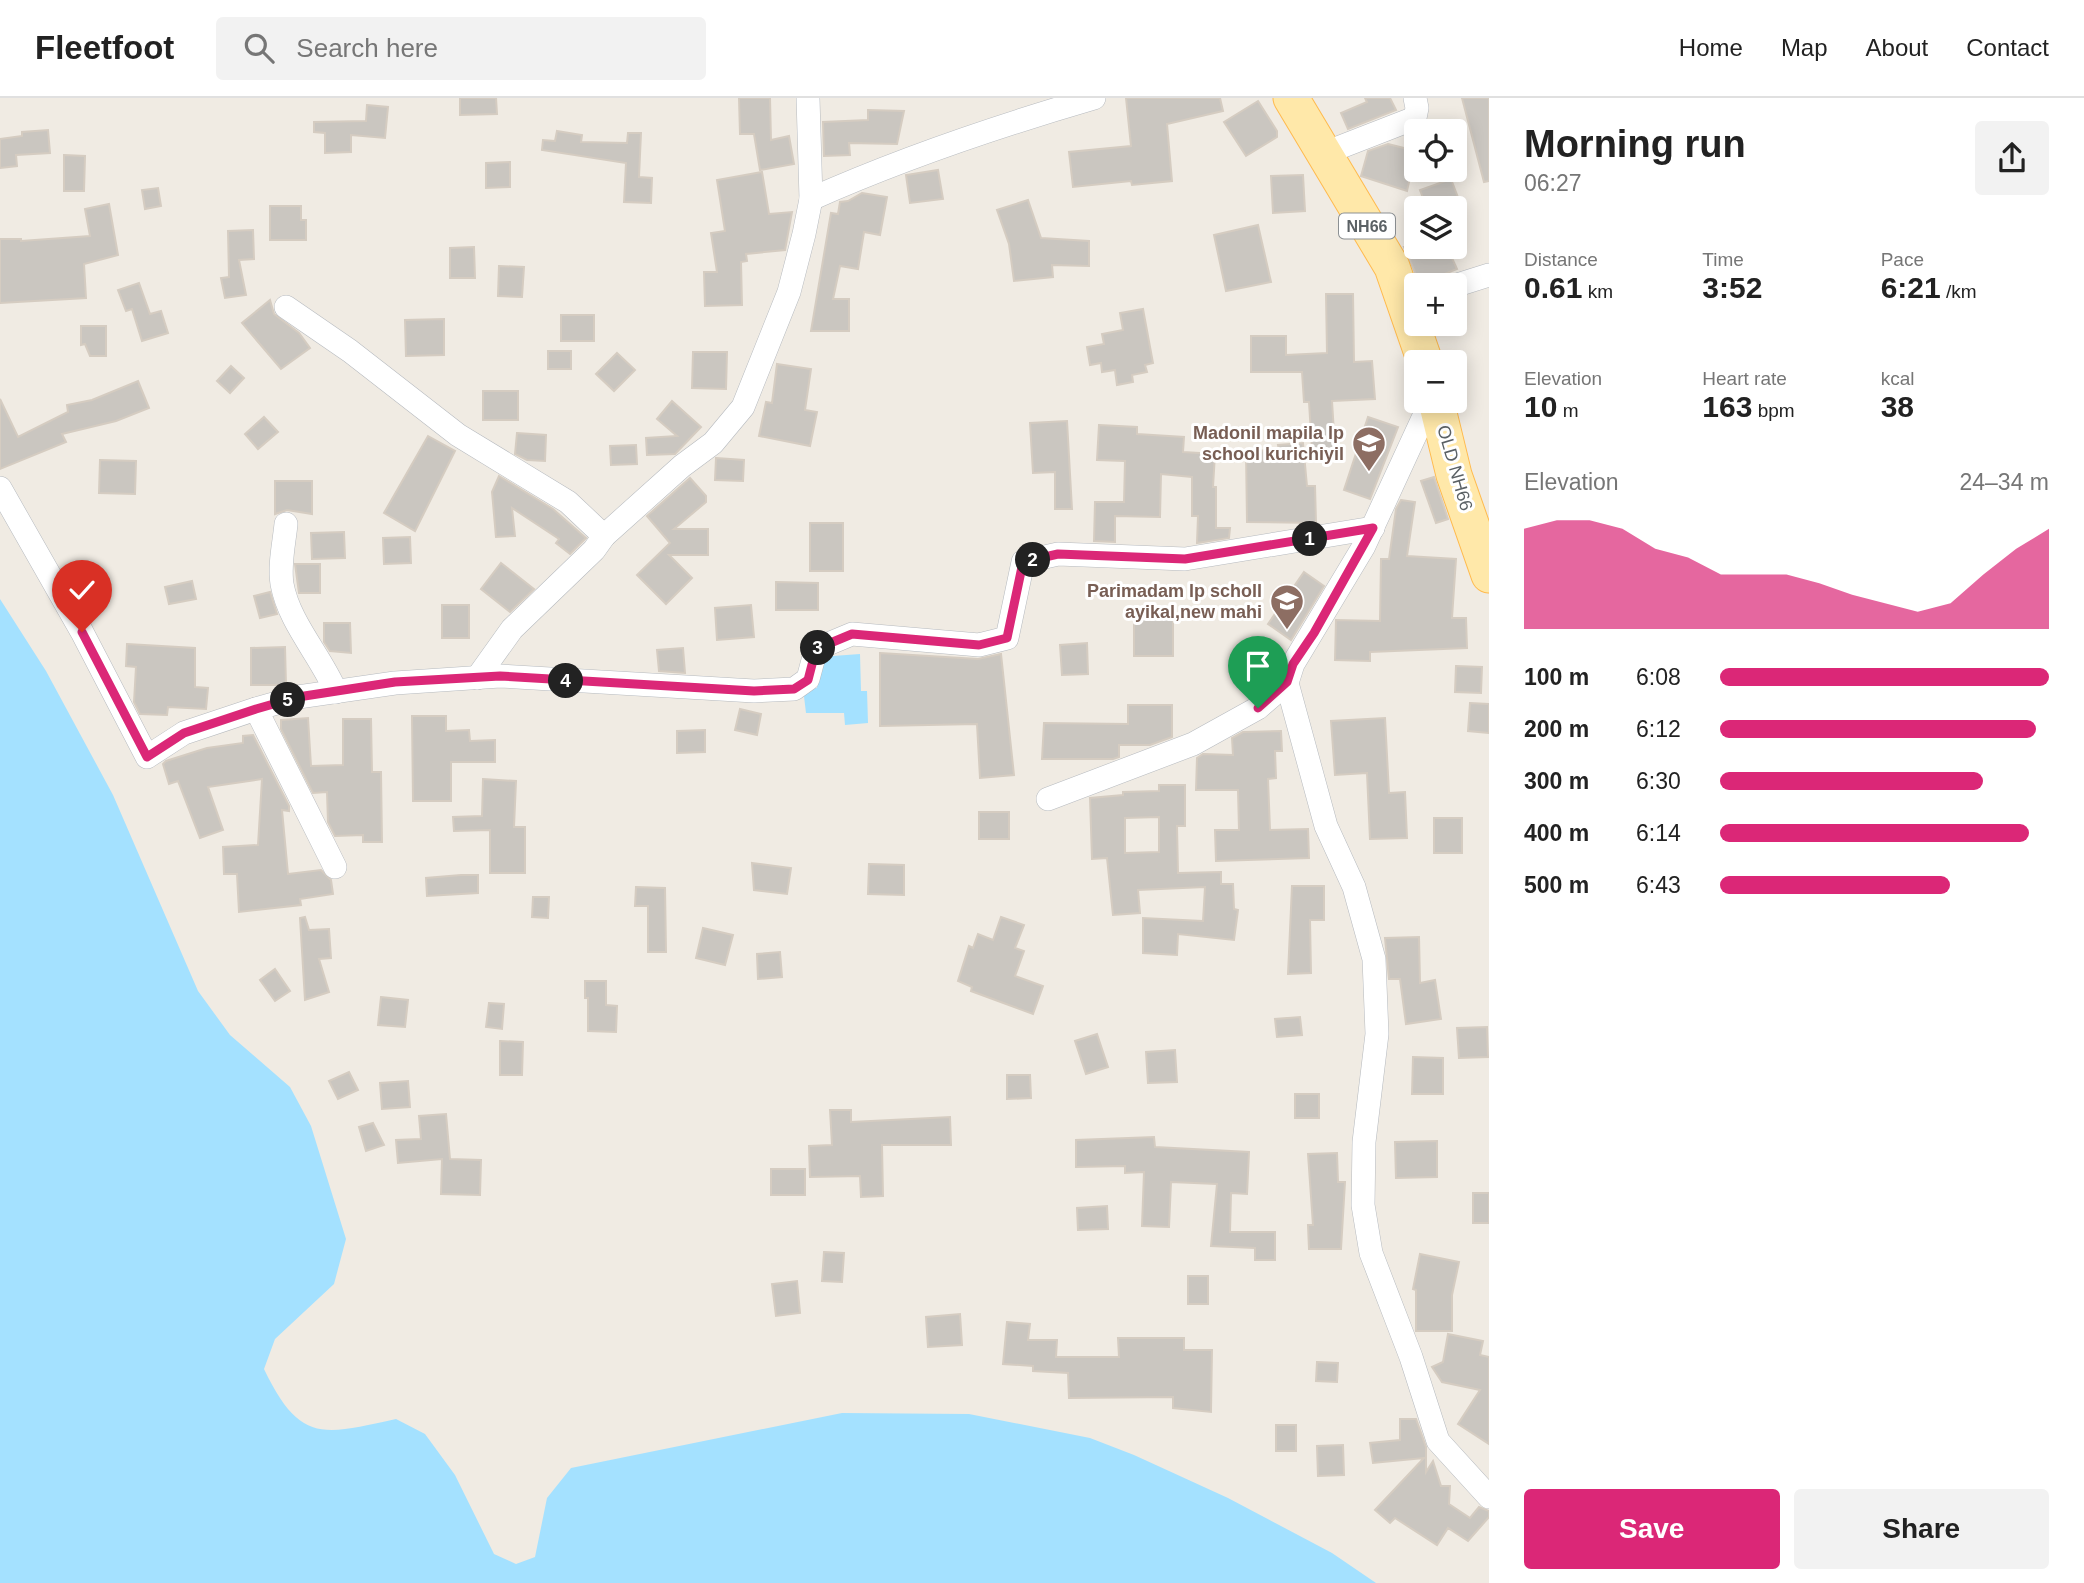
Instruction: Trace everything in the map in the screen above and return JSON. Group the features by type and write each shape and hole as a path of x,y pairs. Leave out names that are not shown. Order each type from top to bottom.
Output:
{"main road":[{"name":"NH66","path":"1292,98 1404,289"},
{"name":"OLD NH66","path":"1437,413 1454,475 1489,575"}],"street":[{"path":"477,678 512,629 594,550 604,536 673,474 713,443 730,426 743,407 789,292 811,199 808,98"},
{"path":"811,199 1011,122 1094,98"},
{"path":"1325,153 1415,118 1415,98"},
{"path":"1467,282 1489,275"},
{"path":"286,307 350,351 458,435 568,502 604,536"},
{"path":"1048,799 1193,744 1258,708 1287,682 1293,664 1314,633 1373,528 1428,413"},
{"path":"0,488 82,632 147,757 184,733 256,709 395,682 477,678 663,684 754,691 794,689 808,680 816,649 852,634 979,645 1007,638 1023,562 1058,554 1185,559 1373,528"},
{"path":"286,524 281,559 282,585 296,620 335,692"},
{"path":"1287,682 1326,826 1354,887 1374,960 1377,1034 1364,1142 1363,1192 1371,1253 1411,1357 1438,1441 1489,1497"},
{"path":"256,709 335,867"}],"water":[{"path":"0,599 46,671 113,795 198,991 230,1035 290,1087 311,1126 346,1239 334,1284 275,1339 264,1369 277,1393 302,1422 316,1428 332,1430 396,1419 425,1434 455,1475 494,1554 516,1564 535,1557 547,1498 571,1468 842,1413 969,1414 1090,1438 1134,1455 1228,1498 1332,1553 1376,1583 0,1583"},
{"path":"860,654 861,691 867,691 868,723 845,725 844,713 806,713 803,688 817,688 819,657"}],"building":[{"path":"460,98 496,98 497,114 460,115"},
{"path":"739,98 770,98 771,140 789,136 794,164 760,170 754,134 740,134"},
{"path":"1126,98 1220,98 1223,111 1167,124 1172,181 1132,185 1131,181 1073,187 1069,152 1131,146"},
{"path":"1365,98 1390,98 1396,110 1348,129 1341,113 1367,102"},
{"path":"1462,98 1489,98 1489,181 1484,182"},
{"path":"1258,101 1277,131 1277,137 1246,156 1224,122"},
{"path":"367,105 388,107 385,138 351,135 351,152 325,153 325,133 314,132 314,122 366,121"},
{"path":"868,110 904,111 897,144 849,143 850,155 824,156 823,122 868,120"},
{"path":"48,130 50,153 16,155 17,166 0,168 0,139 22,136 22,132"},
{"path":"557,131 582,135 581,142 627,143 628,133 641,133 639,177 652,178 651,203 624,202 626,163 542,150 543,140 555,141"},
{"path":"1388,144 1404,148 1404,182 1409,182 1407,191 1361,176 1368,151"},
{"path":"64,155 85,156 84,191 64,191"},
{"path":"510,162 510,187 486,188 486,163"},
{"path":"938,170 943,199 910,203 906,175"},
{"path":"762,172 769,214 792,212 785,250 746,254 747,261 741,262 742,305 705,306 704,272 717,272 711,233 725,231 717,180"},
{"path":"1303,175 1305,211 1273,213 1271,176"},
{"path":"1443,182 1452,182 1457,196 1422,196 1420,190"},
{"path":"158,188 161,206 145,209 142,190"},
{"path":"862,193 887,197 880,235 864,232 858,269 840,266 833,299 849,299 849,331 811,331 831,213 838,214 840,202 848,201"},
{"path":"1028,200 1041,238 1089,241 1089,266 1052,265 1053,277 1014,281 1009,244 997,210"},
{"path":"109,204 118,255 84,264 86,298 0,303 0,239 21,241 90,236 85,209"},
{"path":"270,206 301,206 301,220 306,220 306,240 270,240"},
{"path":"1258,225 1271,282 1226,291 1214,235"},
{"path":"253,230 254,259 239,260 246,295 225,298 221,278 229,277 228,231"},
{"path":"474,247 475,278 450,278 450,248"},
{"path":"1409,259 1452,259 1457,269 1447,273 1415,273"},
{"path":"499,266 524,267 522,297 498,296"},
{"path":"139,283 150,314 161,311 168,333 142,341 132,309 126,311 118,290"},
{"path":"1326,294 1353,294 1354,362 1372,361 1375,399 1332,401 1335,449 1312,450 1309,402 1304,402 1302,372 1251,372 1251,336 1286,336 1286,355 1327,353"},
{"path":"270,300 274,314 299,333 310,348 281,369 242,323"},
{"path":"1143,309 1153,363 1145,365 1147,372 1132,375 1133,382 1117,385 1115,370 1102,372 1101,363 1090,365 1087,347 1104,344 1102,334 1123,330 1120,313"},
{"path":"561,315 594,315 594,341 561,341"},
{"path":"444,319 444,355 406,356 405,320"},
{"path":"81,326 106,326 106,356 90,356 85,344 81,345"},
{"path":"548,351 571,351 571,369 548,369"},
{"path":"693,352 727,352 726,389 692,388"},
{"path":"617,353 635,370 614,391 596,374"},
{"path":"777,364 811,369 805,410 817,412 810,446 759,436 766,402 772,403"},
{"path":"231,366 244,378 230,393 217,381"},
{"path":"138,381 149,408 116,421 62,434 66,442 0,469 0,399 18,437 68,412 67,405 92,400"},
{"path":"483,391 518,391 518,420 483,420"},
{"path":"672,401 701,427 675,454 647,455 646,438 677,436 657,419"},
{"path":"264,417 278,432 258,449 245,434"},
{"path":"1368,417 1398,427 1370,499 1344,490"},
{"path":"1067,421 1072,509 1055,509 1055,472 1033,473 1030,423"},
{"path":"1099,425 1137,427 1137,434 1184,437 1183,452 1215,454 1213,487 1216,487 1216,528 1230,528 1229,538 1197,543 1198,516 1192,516 1192,477 1161,474 1160,517 1115,516 1115,542 1094,541 1095,502 1124,502 1125,461 1097,460"},
{"path":"517,433 546,435 545,461 527,460 515,454"},
{"path":"428,436 455,451 415,531 384,513"},
{"path":"1303,443 1307,486 1315,486 1316,523 1247,522 1246,451 1279,450 1278,445"},
{"path":"636,445 637,464 611,465 610,446"},
{"path":"716,458 744,460 743,481 715,480"},
{"path":"100,460 136,461 135,494 99,493"},
{"path":"499,476 553,509 586,538 570,554 556,543 559,539 512,508 515,536 496,537 492,492"},
{"path":"1434,477 1448,519 1436,523 1421,481"},
{"path":"690,478 706,496 706,502 674,529 708,529 708,555 669,555 692,578 666,604 637,575 670,543 647,516"},
{"path":"275,481 312,481 312,514 287,510 275,514"},
{"path":"1401,500 1415,502 1407,556 1456,559 1452,618 1466,618 1467,648 1370,652 1370,661 1335,660 1336,620 1380,621 1381,559 1389,559 1396,509"},
{"path":"810,523 843,523 843,571 810,571"},
{"path":"344,532 345,558 312,559 311,533"},
{"path":"410,537 411,563 384,564 383,538"},
{"path":"501,563 534,589 510,612 481,589"},
{"path":"295,564 320,564 320,593 299,593"},
{"path":"1304,572 1324,586 1291,640 1268,624"},
{"path":"192,581 196,599 169,604 165,587"},
{"path":"776,582 818,583 818,610 776,610"},
{"path":"270,592 277,614 260,618 254,596"},
{"path":"442,605 469,605 469,638 442,638"},
{"path":"751,605 754,637 717,640 715,608"},
{"path":"1134,610 1173,610 1173,656 1134,656"},
{"path":"324,623 350,623 351,653 330,651 324,642"},
{"path":"1087,643 1088,674 1062,675 1060,645"},
{"path":"127,644 195,648 195,687 208,688 206,709 168,707 167,715 140,714 134,702 136,667 126,666"},
{"path":"285,647 286,685 251,685 251,648"},
{"path":"683,648 685,673 659,671 657,650"},
{"path":"880,653 978,659 1001,654 1014,775 980,778 977,724 880,726"},
{"path":"1456,666 1482,667 1481,693 1455,692"},
{"path":"1470,703 1489,704 1489,733 1468,731"},
{"path":"1128,705 1172,705 1172,737 1150,745 1119,745 1119,757 1113,759 1042,759 1044,723 1128,724"},
{"path":"740,709 761,714 757,735 735,730"},
{"path":"412,716 446,716 446,731 469,730 470,741 495,740 495,762 451,762 451,801 413,801"},
{"path":"308,718 311,766 343,765 343,719 371,719 372,772 381,772 382,842 363,842 363,835 335,836 328,822 327,792 313,793 281,729 281,720"},
{"path":"1385,718 1389,793 1405,792 1407,838 1370,839 1367,773 1335,775 1331,721"},
{"path":"705,730 705,752 677,753 677,731"},
{"path":"1281,731 1282,751 1275,751 1276,778 1268,779 1270,830 1308,829 1309,858 1216,861 1215,830 1239,830 1238,790 1196,790 1197,758 1203,754 1233,755 1232,738 1243,732"},
{"path":"253,735 289,806 289,811 282,810 288,874 321,870 331,880 333,894 300,899 301,905 239,912 237,874 224,874 223,847 258,845 262,779 208,787 223,830 200,838 178,781 169,784 163,764 166,761 207,748 243,743 243,736"},
{"path":"483,779 516,781 514,827 525,827 525,873 490,873 490,830 454,831 453,817 482,816"},
{"path":"1159,785 1185,785 1185,826 1177,826 1178,873 1221,872 1221,884 1233,884 1234,909 1238,910 1234,940 1178,934 1177,955 1143,953 1143,918 1203,921 1205,887 1138,890 1140,913 1113,915 1107,858 1092,859 1090,798 1123,795 1123,792 1159,791","holes":["1159,817 1159,852 1125,853 1125,818"]},
{"path":"979,812 1009,812 1009,839 979,839"},
{"path":"1434,818 1462,818 1462,853 1434,853"},
{"path":"752,863 791,868 787,894 754,890"},
{"path":"869,864 904,865 904,895 868,894"},
{"path":"478,875 478,893 427,896 426,878"},
{"path":"1292,886 1324,886 1324,920 1310,920 1311,973 1288,974"},
{"path":"636,887 665,888 666,952 648,952 648,906 635,906"},
{"path":"533,897 549,897 548,918 532,917"},
{"path":"305,917 309,930 329,929 331,958 319,959 329,992 305,1000 300,918"},
{"path":"1001,917 1024,925 1015,948 1024,951 1015,976 1043,986 1033,1014 971,991 972,987 958,981 969,946 973,948 978,934 993,940"},
{"path":"703,928 733,935 725,965 696,958"},
{"path":"1419,937 1420,983 1435,980 1441,1019 1406,1024 1400,979 1389,979 1385,938"},
{"path":"780,952 782,977 758,979 757,954"},
{"path":"275,969 290,991 275,1001 260,980"},
{"path":"585,981 606,981 606,1005 617,1006 616,1032 588,1031"},
{"path":"381,997 408,1000 405,1027 378,1025"},
{"path":"489,1003 504,1004 502,1029 486,1027"},
{"path":"1300,1017 1302,1035 1277,1037 1275,1019"},
{"path":"1487,1027 1488,1057 1459,1058 1457,1028"},
{"path":"1097,1034 1108,1067 1086,1074 1075,1041"},
{"path":"500,1041 523,1042 522,1075 500,1075"},
{"path":"1175,1050 1177,1082 1148,1083 1146,1052"},
{"path":"1413,1057 1443,1058 1443,1094 1412,1094"},
{"path":"349,1072 358,1090 338,1099 329,1081"},
{"path":"1007,1075 1030,1075 1031,1098 1007,1099"},
{"path":"408,1081 410,1107 382,1109 380,1083"},
{"path":"1295,1094 1319,1094 1319,1118 1295,1118"},
{"path":"830,1110 851,1110 851,1122 950,1117 951,1145 882,1145 883,1196 861,1197 860,1176 810,1177 809,1146 832,1145"},
{"path":"446,1114 450,1159 481,1160 480,1195 441,1194 442,1159 398,1163 396,1140 421,1139 419,1116"},
{"path":"373,1123 384,1145 366,1151 359,1127"},
{"path":"1154,1137 1155,1147 1249,1152 1247,1194 1231,1193 1230,1232 1275,1232 1275,1260 1255,1260 1255,1248 1211,1246 1217,1184 1171,1182 1169,1227 1142,1226 1144,1172 1125,1173 1125,1166 1076,1167 1076,1140"},
{"path":"1437,1141 1437,1177 1396,1178 1395,1142"},
{"path":"1337,1153 1338,1182 1345,1182 1341,1249 1309,1249 1308,1225 1313,1225 1308,1154"},
{"path":"771,1169 805,1169 805,1195 771,1195"},
{"path":"1473,1193 1489,1193 1489,1223 1473,1223"},
{"path":"1107,1206 1108,1229 1078,1230 1077,1208"},
{"path":"824,1252 844,1253 842,1282 822,1281"},
{"path":"1420,1254 1459,1262 1452,1295 1452,1331 1416,1331 1416,1290 1413,1289"},
{"path":"1188,1276 1208,1276 1208,1304 1188,1304"},
{"path":"797,1281 800,1313 776,1316 772,1284"},
{"path":"960,1314 962,1345 928,1347 926,1317"},
{"path":"1007,1322 1030,1324 1028,1340 1057,1340 1056,1357 1119,1357 1118,1338 1184,1338 1184,1350 1212,1350 1211,1412 1173,1408 1173,1397 1069,1398 1068,1373 1033,1371 1033,1366 1003,1364"},
{"path":"1448,1334 1483,1341 1480,1355 1489,1357 1489,1444 1458,1424 1480,1390 1442,1382 1432,1367 1443,1362"},
{"path":"1317,1362 1338,1363 1337,1382 1316,1381"},
{"path":"1400,1419 1416,1419 1426,1447 1426,1472 1433,1461 1441,1486 1450,1486 1449,1504 1470,1518 1479,1507 1489,1511 1489,1517 1468,1541 1448,1528 1437,1545 1395,1518 1390,1523 1375,1510 1424,1458 1373,1463 1370,1443 1400,1440"},
{"path":"1276,1425 1296,1425 1296,1451 1276,1451"},
{"path":"1343,1445 1344,1475 1318,1476 1317,1446"}],"place":[{"name":"Madonil mapila lp school kurichiyil","path":"1369,473"},
{"name":"Parimadam lp scholl ayikal,new mahi","path":"1287,631"}],"route":[{"path":"82,632 122,714 147,757 184,733 256,709 298,697 395,682 500,676 754,691 794,689 808,680 816,649 852,634 979,645 1007,638 1023,562 1058,554 1185,559 1373,528 1314,633 1293,664 1287,682 1258,708"}]}
